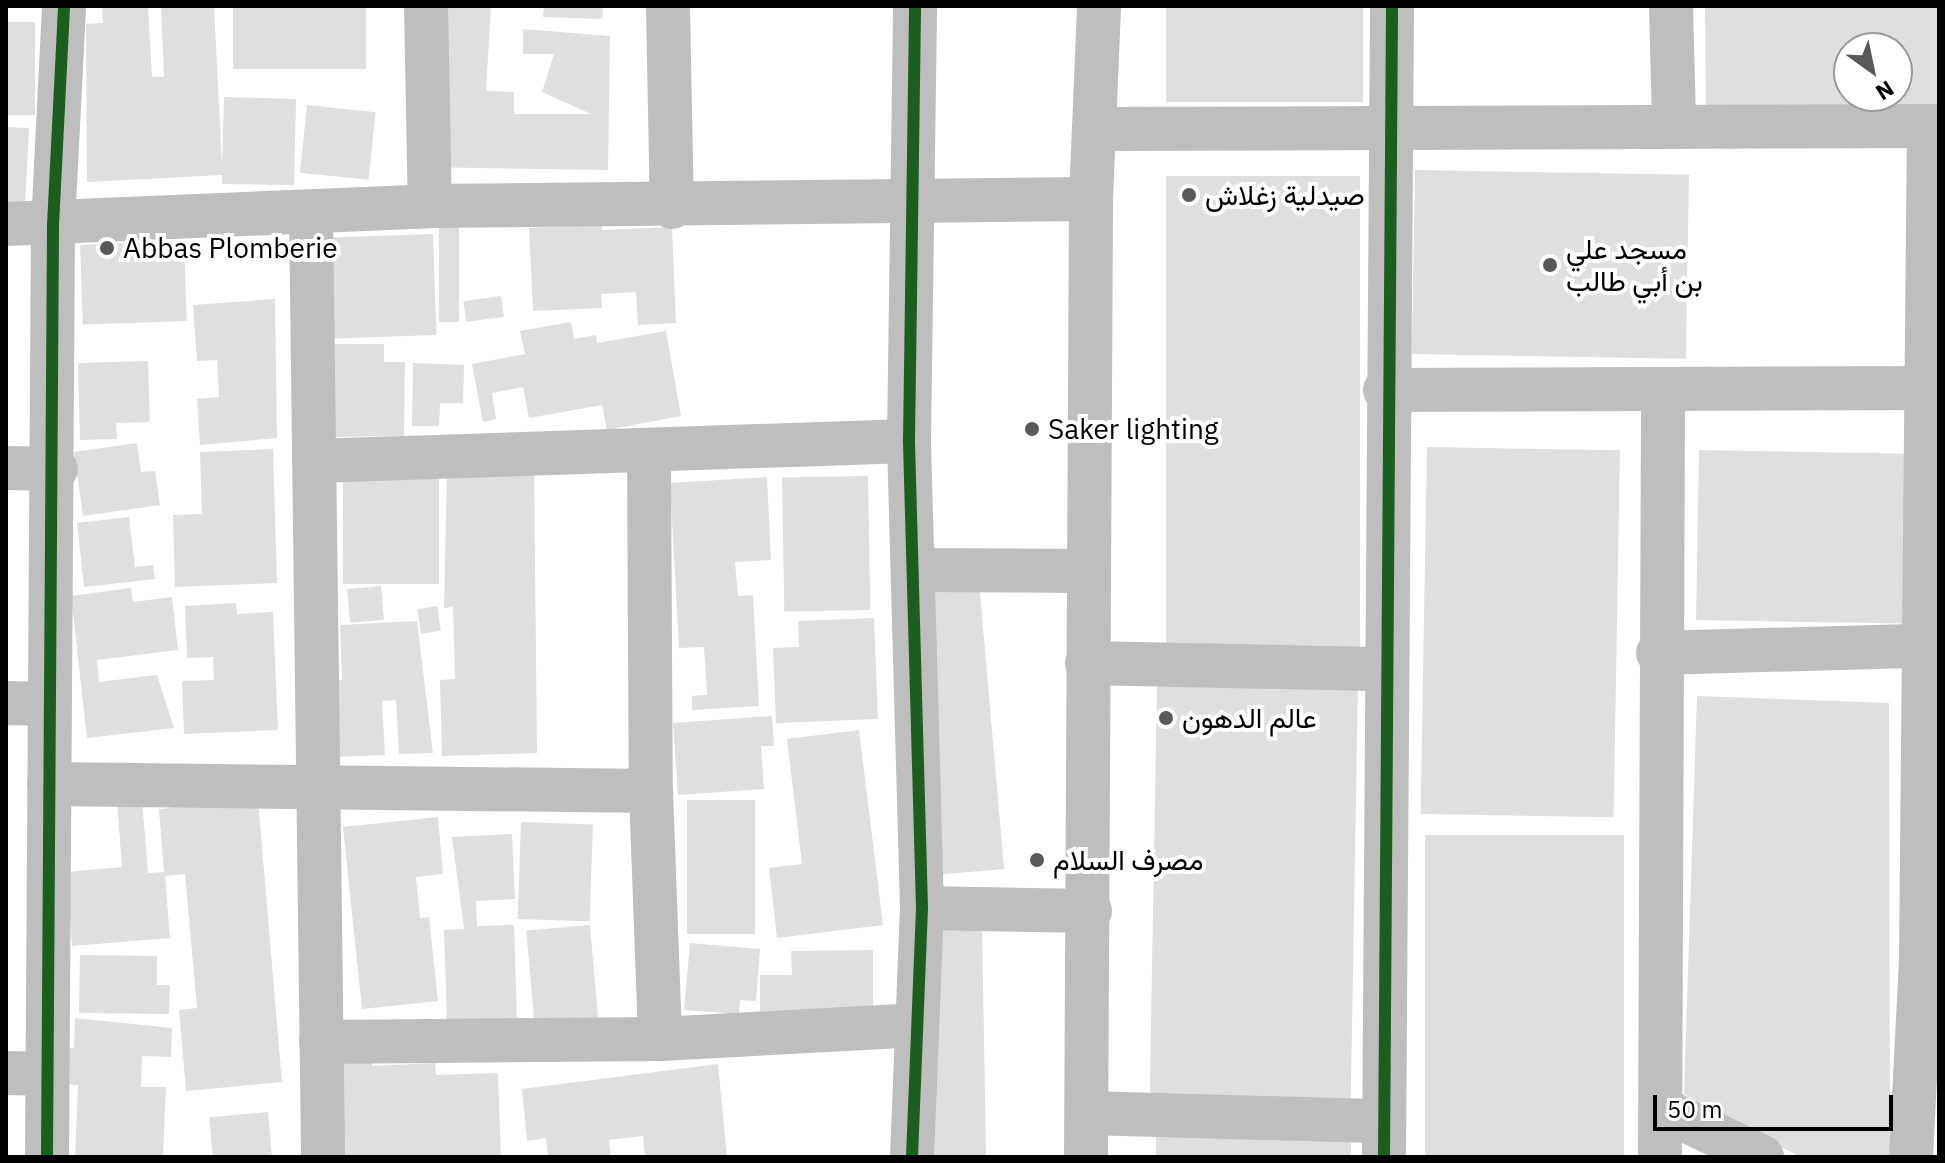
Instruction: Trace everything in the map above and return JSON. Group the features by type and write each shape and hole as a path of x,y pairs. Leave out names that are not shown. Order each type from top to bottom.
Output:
{"street":[{"path":"47,1157 26,1073 25,946 49,784 27,704 56,469 53,225 64,6"},
{"path":"426,6 430,206"},
{"path":"668,6 672,207"},
{"path":"912,1157 922,908 917,570 909,441 915,200 915,6"},
{"path":"1086,1157 1090,911 1087,571 1091,199 1099,6"},
{"path":"1088,1113 1383,1139 1385,390 1392,6"},
{"path":"1671,6 1674,123"},
{"path":"1094,129 1389,123 1934,126 1929,388 1930,962 1911,1157"},
{"path":"6,224 53,225 430,206 672,207 1091,199"},
{"path":"311,212 323,1157"},
{"path":"1385,390 1663,394 1929,388"},
{"path":"1660,1157 1658,653 1663,394"},
{"path":"314,461 649,453 909,441"},
{"path":"649,453 651,791 660,1039"},
{"path":"6,468 56,469"},
{"path":"917,570 1087,571"},
{"path":"1658,653 1931,645"},
{"path":"1087,663 1384,669"},
{"path":"49,784 318,792 651,791"},
{"path":"922,908 1090,911"},
{"path":"321,1042 660,1039 915,1025"},
{"path":"1662,1109 1762,1157"}],"building":[{"path":"102,6 148,6 152,77 164,77 161,6 214,6 222,165 224,97 296,99 294,185 222,184 222,175 87,182 86,24 103,23"},
{"path":"233,6 366,6 366,69 233,69"},
{"path":"448,6 491,6 486,91 514,92 514,114 591,114 542,92 554,54 523,54 523,29 610,36 608,170 413,167 437,31"},
{"path":"544,6 603,6 602,19 543,17"},
{"path":"1166,6 1363,6 1363,102 1166,102"},
{"path":"1705,6 1939,6 1939,115 1706,113"},
{"path":"6,22 35,22 35,115 6,115"},
{"path":"307,105 376,112 369,180 300,173"},
{"path":"6,127 29,128 25,208 6,207"},
{"name":"مسجد علي بن أبي طالب","path":"1415,170 1689,175 1686,359 1412,354"},
{"path":"1166,176 1360,176 1360,654 1166,654"},
{"path":"602,224 602,230 672,227 676,323 638,325 636,292 601,294 602,308 533,311 529,228"},
{"path":"439,225 459,225 459,322 439,322"},
{"path":"433,234 437,335 327,339 323,238"},
{"path":"184,241 187,321 83,325 80,245"},
{"path":"501,296 504,317 466,322 463,301"},
{"path":"275,299 277,438 200,445 197,399 219,397 217,360 197,361 193,305"},
{"path":"571,322 574,339 596,335 597,343 666,331 681,416 607,430 602,405 529,418 523,387 492,393 496,419 483,422 472,364 525,354 520,331"},
{"path":"329,344 384,344 384,362 405,362 404,436 329,437"},
{"path":"148,361 150,422 116,423 117,439 80,440 78,363"},
{"path":"413,363 464,365 463,403 440,403 439,426 412,426"},
{"path":"137,443 141,472 155,471 160,505 83,516 74,452"},
{"path":"1427,447 1620,450 1614,817 1421,814"},
{"path":"273,449 277,583 175,587 173,515 202,514 200,452"},
{"path":"1699,450 1908,454 1905,624 1696,620"},
{"path":"534,465 537,753 442,756 440,680 455,679 453,607 444,608 447,468"},
{"path":"343,472 439,472 439,584 343,584"},
{"path":"868,476 870,610 784,611 782,478"},
{"path":"767,477 771,560 735,562 738,596 753,595 759,706 692,710 692,696 707,695 704,647 679,648 670,483"},
{"path":"129,517 135,567 153,565 155,579 84,587 77,523"},
{"path":"979,582 1004,869 916,877 891,590"},
{"path":"381,586 384,620 350,623 347,589"},
{"path":"131,588 133,602 172,597 178,650 97,660 99,682 157,675 174,728 87,738 71,596"},
{"path":"236,603 237,614 273,612 278,730 184,734 182,681 214,680 213,657 187,658 185,606"},
{"path":"437,606 441,631 421,634 417,609"},
{"path":"874,618 878,719 776,723 773,648 799,647 798,621"},
{"path":"417,621 433,753 399,754 396,700 382,701 385,755 334,757 330,680 342,680 340,625"},
{"path":"1157,682 1358,686 1351,1111 1150,1108"},
{"path":"1697,696 1889,703 1890,1157 1800,1157 1684,1094"},
{"path":"772,716 774,746 761,746 764,789 678,795 673,723"},
{"path":"859,730 883,925 777,938 769,868 802,864 787,739"},
{"path":"142,800 148,873 164,872 159,809 258,800 282,1082 186,1091 179,1010 197,1008 185,874 165,876 170,938 72,946 66,872 122,867 117,802"},
{"path":"687,800 755,800 755,934 687,934"},
{"path":"438,817 443,874 416,877 420,918 429,917 438,1001 362,1009 343,827"},
{"path":"521,822 593,825 590,921 518,919"},
{"path":"512,834 515,899 476,901 477,926 514,925 517,1021 447,1024 444,930 464,929 452,837"},
{"path":"1425,835 1624,835 1624,1157 1425,1157"},
{"path":"590,925 599,1025 535,1030 526,931"},
{"path":"982,925 986,1157 920,1157 916,926"},
{"path":"690,943 760,949 756,1001 740,1000 739,1014 684,1010"},
{"path":"873,950 873,1010 760,1011 760,975 792,975 791,951"},
{"path":"80,955 157,956 157,985 170,985 169,1014 79,1013"},
{"path":"75,1018 172,1028 171,1057 142,1056 141,1087 166,1087 163,1157 75,1157 78,1085 62,1084 63,1048 74,1048"},
{"path":"371,1046 372,1066 435,1063 436,1075 498,1073 501,1157 332,1157 336,1047"},
{"path":"718,1064 727,1157 645,1157 643,1136 609,1140 611,1157 548,1157 546,1138 527,1141 522,1089"},
{"path":"268,1112 272,1157 213,1157 209,1117"},
{"path":"1156,1129 1351,1134 1351,1157 1156,1157"}],"cycle path":[{"path":"47,1157 53,225 64,6"},
{"path":"912,1157 922,908 909,441 915,6"},
{"path":"1384,1157 1392,6"}],"place":[{"name":"صيدلية زغلاش","path":"1189,195"},
{"name":"Abbas Plomberie","path":"107,248"},
{"name":"مسجد علي بن أبي طالب","path":"1550,265"},
{"name":"Saker lighting","path":"1032,429"},
{"name":"عالم الدهون","path":"1166,718"},
{"name":"مصرف السلام","path":"1037,860"}]}
